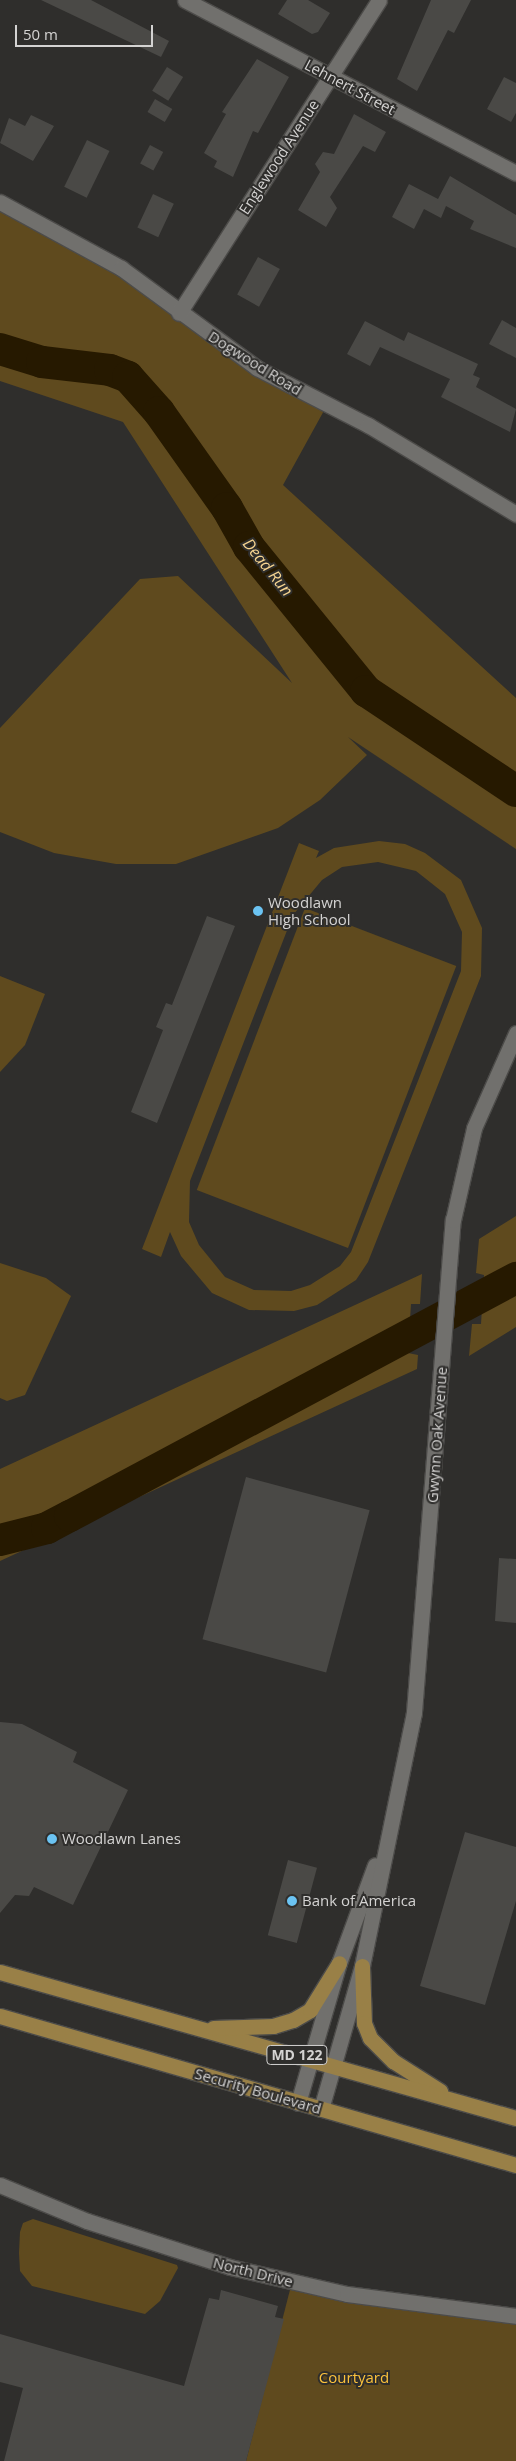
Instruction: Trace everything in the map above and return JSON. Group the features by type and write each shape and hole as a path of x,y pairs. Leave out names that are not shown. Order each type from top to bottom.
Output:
{"main road":[{"path":"198,2028 288,2022 310,2010 339,1963"},
{"path":"362,1966 364,2023 370,2037 393,2062 456,2101"},
{"name":"MD 122","path":"0,1972 516,2118"},
{"name":"Security Boulevard","path":"0,2016 516,2165"}],"street":[{"name":"Lehnert Street","path":"185,0 516,174"},
{"name":"Englewood Avenue","path":"179,313 379,0"},
{"name":"Dogwood Road","path":"0,202 121,268 179,313 257,368 377,430 516,514"},
{"name":"Gwynn Oak Avenue","path":"322,2109 362,1966 384,1846 414,1712 446,1290 462,1170 491,1081 516,1033"},
{"name":"Gwynn Oak Avenue","path":"298,2103 339,1963 384,1846"},
{"name":"North Drive","path":"0,2185 87,2221 230,2267 347,2294 516,2316"}],"green space":[{"path":"0,210 130,278 223,353 326,407 283,485 516,698 516,849 348,737 367,755 320,800 278,828 176,864 116,864 54,853 0,832 0,728 140,579 178,576 292,683 123,422 0,381"},
{"path":"379,841 405,844 425,853 461,880 482,928 481,976 368,1262 356,1280 317,1305 294,1311 249,1310 212,1293 181,1256 170,1232 161,1257 142,1249 299,843 319,851 316,858 334,848","holes":["378,862 416,871 445,894 462,932 461,971 351,1252 340,1266 310,1285 291,1291 254,1290 225,1277 199,1245 189,1222 190,1181 293,915 322,880 342,867"]},
{"path":"305,908 456,966 348,1248 197,1190"},
{"path":"0,976 45,994 25,1045 0,1072"},
{"path":"516,1216 516,1327 469,1356 472,1324 481,1324 484,1275 476,1273 479,1239"},
{"path":"0,1263 46,1278 71,1296 25,1395 7,1401 0,1398"},
{"path":"422,1274 420,1304 411,1304 408,1353 418,1355 417,1369 0,1561 0,1469"},
{"path":"33,2219 177,2265 178,2268 160,2301 145,2314 32,2286 20,2271 19,2253 20,2232 23,2223"},
{"name":"Courtyard","path":"292,2282 516,2316 516,2461 246,2461"}],"building":[{"path":"41,0 91,0 169,41 161,57"},
{"path":"287,0 308,0 330,13 318,32 312,34 278,14"},
{"path":"431,0 471,0 454,33 448,30 417,91 397,79"},
{"path":"257,59 289,77 258,133 253,131 233,177 214,167 217,161 204,153 226,114 222,112"},
{"path":"167,67 183,77 168,101 152,91"},
{"path":"504,77 516,83 516,113 511,122 487,109"},
{"path":"155,99 172,109 165,122 148,112"},
{"path":"354,114 386,132 375,152 363,146 330,197 337,208 326,227 298,210 320,172 315,164 323,152 334,154"},
{"path":"31,115 54,126 33,161 0,143 9,118 25,126"},
{"path":"87,140 109,151 87,198 64,187"},
{"path":"150,145 163,152 153,171 140,164"},
{"path":"450,176 516,215 516,248 470,229 474,221 446,206 441,218 424,209 414,229 392,217 409,184 438,199"},
{"path":"153,194 174,204 158,237 137,228"},
{"path":"258,257 280,269 259,307 237,295"},
{"path":"502,320 516,328 516,358 489,344"},
{"path":"365,321 404,341 408,332 478,364 473,375 480,378 476,387 516,409 510,432 441,397 450,379 380,347 370,366 347,354"},
{"path":"207,916 235,926 157,1123 131,1112 163,1030 156,1027 166,1003 172,1005"},
{"path":"246,1477 370,1510 326,1672 203,1639"},
{"path":"499,1558 516,1559 516,1623 495,1621"},
{"name":"Woodlawn Lanes","path":"0,1722 22,1724 77,1752 73,1762 128,1790 73,1905 34,1887 29,1896 15,1895 0,1913"},
{"path":"465,1832 516,1847 516,1901 485,2005 420,1986"},
{"name":"Bank of America","path":"288,1860 317,1868 297,1943 268,1935"},
{"path":"221,2290 278,2306 275,2317 284,2319 246,2461 4,2461 23,2388 0,2382 0,2334 184,2386 209,2298 219,2300"}],"waterway":[{"name":"Dead Run","path":"0,349 42,362 110,370 128,377 159,412 227,508 249,547 366,691 516,791"},
{"path":"0,1540 47,1528 516,1278"}],"place":[{"name":"Woodlawn High School","path":"258,911"},
{"name":"Woodlawn Lanes","path":"52,1839"},
{"name":"Bank of America","path":"292,1901"}]}
